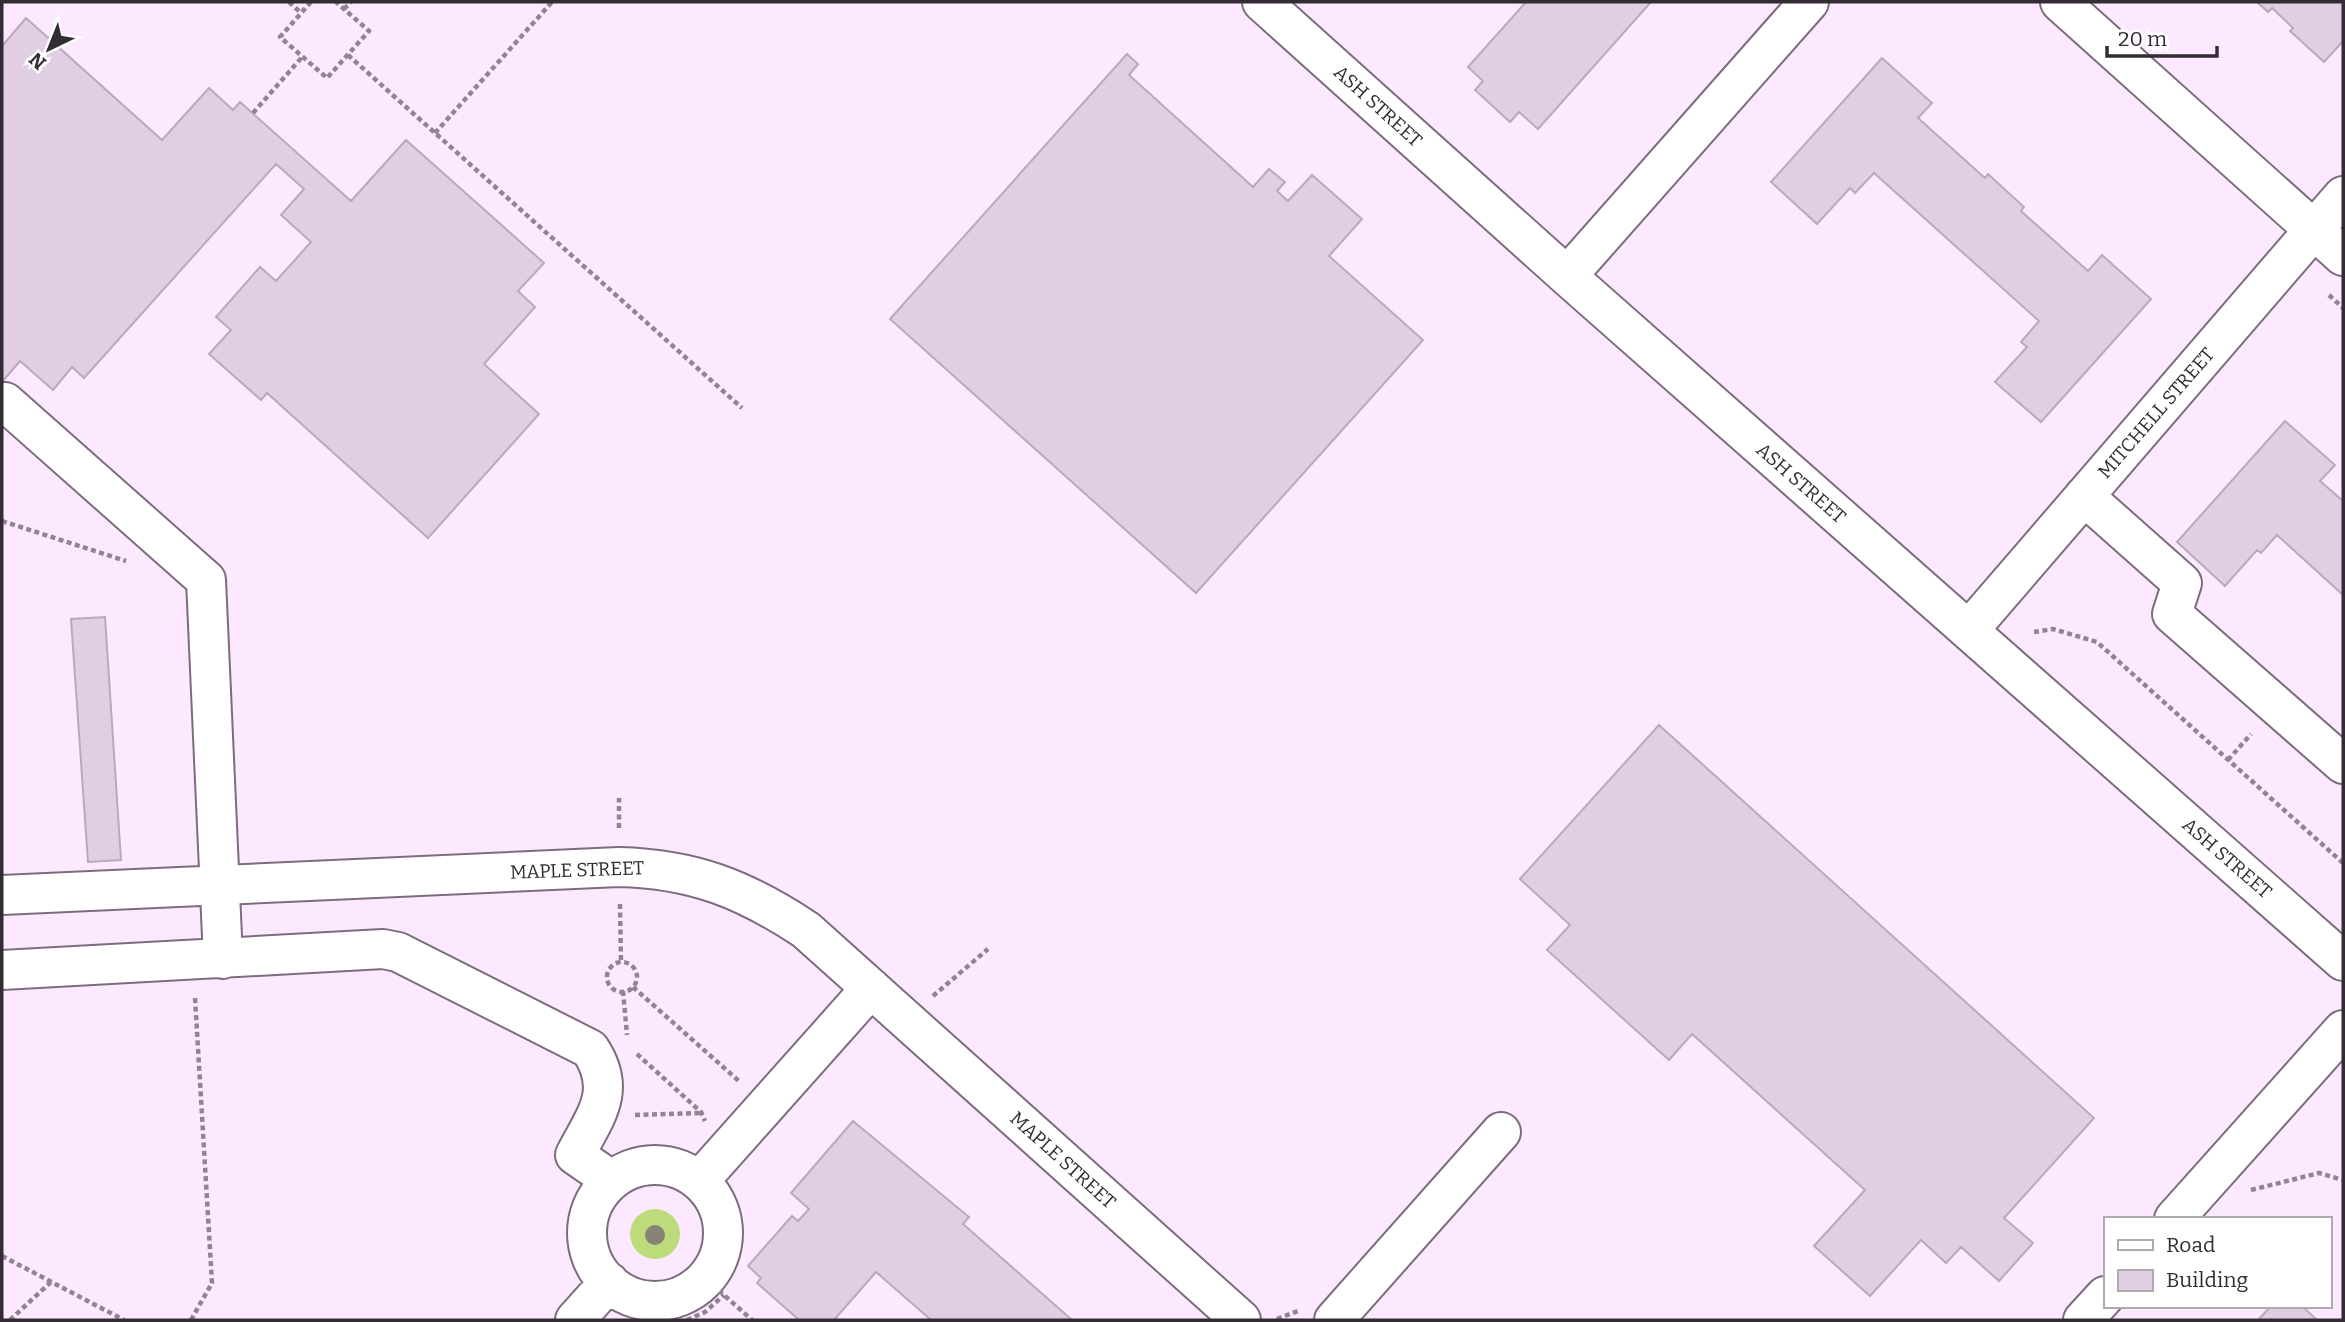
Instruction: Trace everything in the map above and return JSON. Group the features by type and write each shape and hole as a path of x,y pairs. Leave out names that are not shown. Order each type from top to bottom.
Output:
{"street":[{"name":"ASH STREET","path":"1262,2 1567,276 2343,961"},
{"path":"1567,276 1810,2"},
{"path":"2060,2 2315,228 2343,256"},
{"name":"MITCHELL STREET","path":"1969,630 2343,196"},
{"path":"5,402 206,579 221,885 208,960"},
{"path":"2084,496 2182,583 2172,614 2343,764"},
{"name":"MAPLE STREET","path":"2,895 605,867 657,868 692,874 762,901 806,930 1241,1320"},
{"path":"2,970 383,949 398,952 590,1049 601,1065 605,1085 601,1105 575,1155 611,1180"},
{"path":"700,1180 871,988"},
{"path":"2176,1217 2343,1030"},
{"path":"1334,1320 1502,1132"},
{"path":"652,1165 673,1167 700,1180 718,1209 723,1230 715,1265 715,1287 661,1300 629,1296 609,1282 592,1258 587,1237 589,1215 597,1196 611,1180 630,1169 652,1165"},
{"path":"575,1320 609,1282"},
{"path":"2083,1320 2104,1297"}],"path":[{"path":"289,2 301,13"},
{"path":"311,2 280,37 327,78 369,31 336,2"},
{"path":"344,9 351,2"},
{"path":"435,133 552,2"},
{"path":"348,55 742,408"},
{"path":"253,113 303,56"},
{"path":"2329,295 2343,308"},
{"path":"2,521 129,562"},
{"path":"2034,632 2053,629 2096,642 2343,863"},
{"path":"191,1320 212,1283 208,960"},
{"path":"618,963 628,963 635,969 637,978 633,987 623,991 612,988 608,979 610,969 618,963"},
{"path":"633,987 743,1084"},
{"path":"623,991 627,1043 701,1112 709,1129"},
{"path":"595,1117 701,1112"},
{"path":"2240,1192 2319,1173 2343,1180"},
{"path":"2,1256 124,1320"},
{"path":"10,1320 52,1280"},
{"path":"687,1320 705,1312 715,1287 752,1320"}],"green space":[{"path":"655,1209 673,1216 680,1234 673,1252 655,1259 637,1252 630,1234 637,1216"}],"building":[{"path":"1526,2 1651,2 1538,129 1519,112 1510,122 1475,90 1483,81 1468,67"},
{"path":"2257,2 2343,2 2343,41 2324,62 2290,31 2293,28 2272,8 2268,12"},
{"path":"26,18 162,140 209,88 233,110 240,102 351,201 406,140 544,263 518,291 535,307 484,364 539,414 428,538 267,393 261,400 209,354 231,330 216,317 260,267 276,281 311,242 281,215 304,189 276,164 84,378 72,367 53,390 20,361 2,382 2,46"},
{"path":"1127,54 1138,64 1129,75 1253,187 1269,169 1285,182 1277,191 1288,201 1312,175 1362,219 1329,256 1423,340 1196,593 890,319"},
{"path":"1882,58 1932,103 1918,118 1985,178 1988,174 2024,207 2021,211 2088,271 2102,255 2151,299 2041,422 1995,382 2027,347 2021,342 2039,321 1874,173 1855,193 1850,188 1817,224 1771,182"},
{"path":"2285,421 2335,465 2320,481 2343,501 2343,595 2277,535 2261,553 2257,550 2225,586 2177,542"},
{"path":"105,617 121,860 88,862 71,619"},
{"path":"1659,725 2094,1118 2004,1218 2033,1243 1999,1281 1961,1247 1946,1263 1921,1240 1870,1296 1814,1246 1865,1190 1692,1034 1669,1060 1547,950 1570,925 1520,879"},
{"path":"853,1121 969,1217 963,1224 1072,1320 931,1320 876,1272 834,1320 799,1320 757,1283 761,1278 748,1266 792,1216 798,1221 809,1209 791,1193"},
{"path":"2269,1308 2304,1308 2317,1320 2258,1320"}]}
